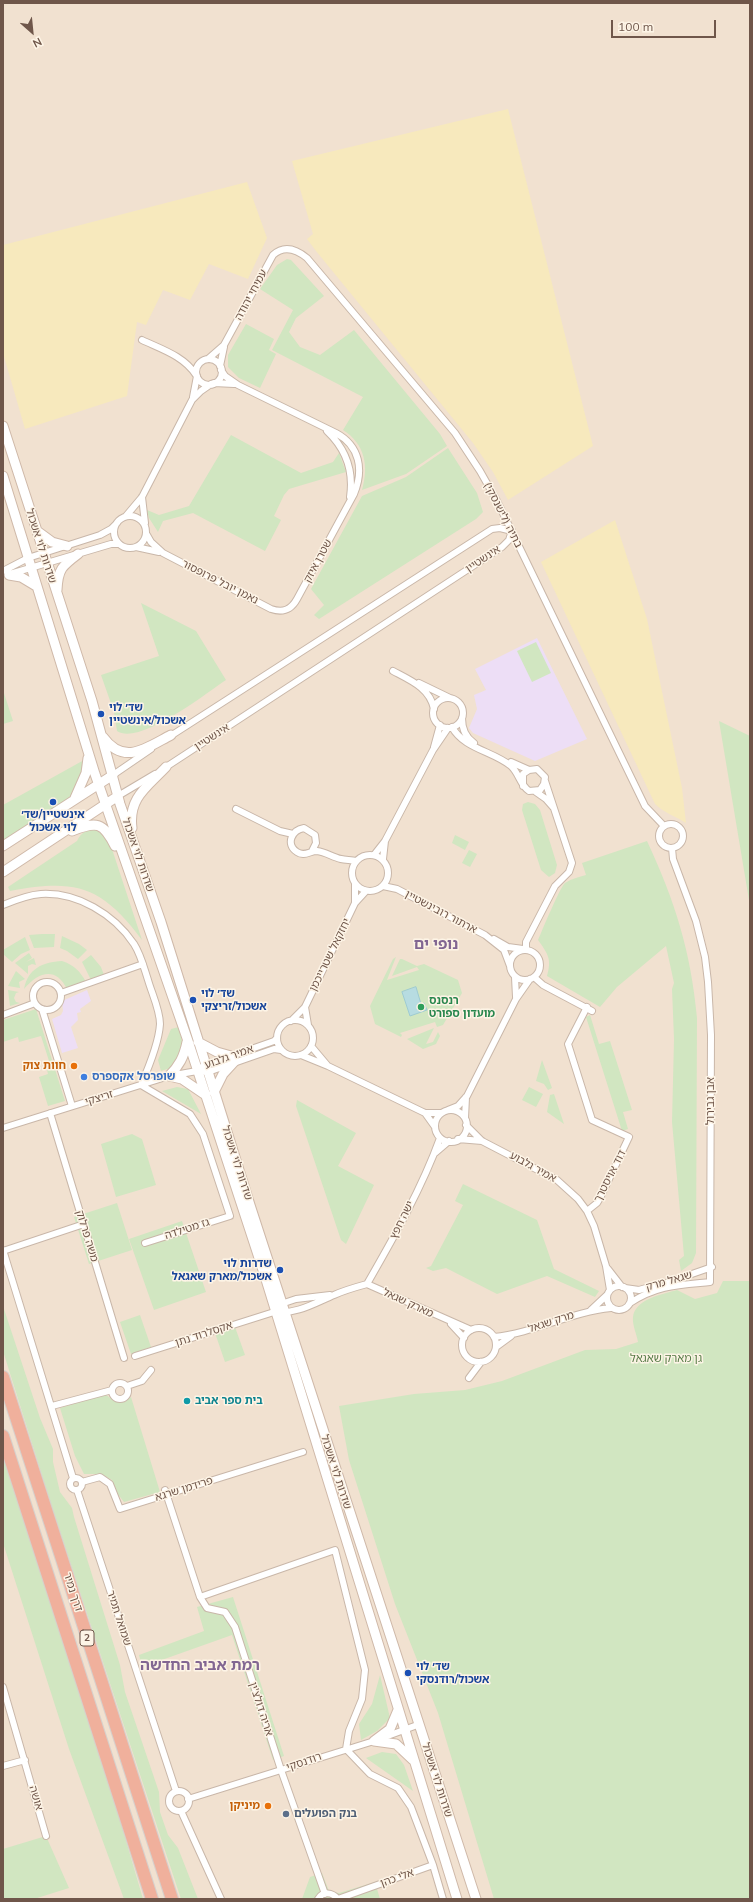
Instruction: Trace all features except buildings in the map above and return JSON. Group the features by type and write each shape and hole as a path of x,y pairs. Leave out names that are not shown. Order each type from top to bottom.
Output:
{"highway":[{"name":"דרך נמיר","path":"3,1377 172,1899"},
{"name":"דרך נמיר","path":"3,1436 152,1899"}],"street":[{"name":"עמיחי יהודה","path":"221,368 224,345 270,259 276,252 283,249"},
{"name":"בתיה (לישנסקי)","path":"283,249 296,251 312,262 455,434 480,471 512,531 645,806 664,826"},
{"path":"142,340 182,360 190,366 203,383 212,384"},
{"name":"עמיחי יהודה","path":"205,360 224,345"},
{"path":"5,573 45,558 67,546 100,535 126,516 142,497 192,400 200,391 220,378 221,368 214,360 182,360"},
{"path":"192,400 197,376 197,367 205,360"},
{"name":"שטרן איזק","path":"221,368 225,376 238,385 343,437 353,448 358,458 359,480 349,502 297,600 288,609 278,611"},
{"name":"שטרן איזק","path":"212,384 238,385"},
{"name":"שדרות לוי אשכול","path":"3,426 92,701 118,796 476,1899"},
{"name":"שטרן איזק","path":"325,429 342,446 348,462 351,479 349,502"},
{"name":"שדרות לוי אשכול","path":"3,476 86,744 188,1041 196,1071 264,1273 274,1312 457,1899"},
{"path":"45,558 78,554 111,544 119,544 127,548 136,547 143,542 146,535 142,497"},
{"path":"126,516 135,516 145,524"},
{"path":"116,523 114,532 119,544"},
{"name":"אינשטיין","path":"3,846 113,775 171,735 492,529 500,528 512,531 509,540 502,547 3,872"},
{"path":"37,531 52,542 67,546"},
{"name":"נאמן יובל פרופסור","path":"146,535 163,553"},
{"name":"נאמן יובל פרופסור","path":"136,547 163,553 271,609 278,611"},
{"path":"57,596 60,571 64,565 78,554"},
{"path":"5,573 21,577 36,586"},
{"path":"392,671 454,700 461,705 463,730 470,740 517,765 529,770 540,771 545,781 572,863 567,875 555,886 526,942 524,949"},
{"path":"410,680 427,693 434,709 435,719 440,725 450,728 470,744 511,766 523,786 528,791 536,792 546,799 554,808"},
{"path":"434,709 442,700 454,700"},
{"path":"374,855 385,841 433,750 450,728 459,723 462,718"},
{"path":"433,750 440,725"},
{"path":"100,733 110,746 122,753 142,749 171,735"},
{"path":"72,801 78,793 88,768 86,744"},
{"path":"136,848 131,822 133,804 136,798 166,767"},
{"path":"523,786 524,774 529,770"},
{"path":"536,792 542,788 545,781"},
{"path":"236,809 280,830 293,834"},
{"path":"672,824 681,830 681,842 672,848 665,847 659,838 660,832 664,826 672,824"},
{"path":"52,840 83,826 102,826 107,830 130,875"},
{"path":"316,842 312,851 308,854 300,854 293,848 291,840 293,834 300,829 308,829 314,835 316,842 324,852"},
{"path":"280,830 291,840"},
{"path":"383,859 374,855 366,855 356,861 352,870 352,877 355,884 366,891 376,890 382,886 387,879 388,870 383,859 385,841"},
{"name":"אבן גבירול","path":"672,848 673,859 696,921 705,957 711,1019 712,1267 710,1282"},
{"path":"312,851 324,852 340,859 356,861"},
{"path":"340,859 352,870"},
{"name":"ארתור רובינשטיין","path":"387,879 397,889"},
{"name":"יחזקאל שטרייכמן","path":"355,884 355,902"},
{"name":"ארתור רובינשטיין","path":"382,886 397,889 508,947 524,949"},
{"name":"יחזקאל שטרייכמן","path":"291,1021 305,1007 355,902 366,891"},
{"path":"3,905 21,898 41,894 65,896 88,904 101,911 120,927 134,944 143,964 157,1008 160,1026 149,1066 141,1085"},
{"name":"ארתור רובינשטיין","path":"485,935 504,950 510,966"},
{"path":"425,1113 435,1127 440,1138 449,1141 458,1140 465,1132 466,1122 464,1109 467,1096 516,998 541,967 540,958 534,952 524,949 514,954 510,966 515,977 517,989 516,998"},
{"path":"61,993 143,964"},
{"path":"515,977 522,980 532,978"},
{"name":"דוד אויסטרך","path":"532,978 589,1009 568,1044 592,1120 629,1138 600,1198 597,1203 587,1211"},
{"path":"45,982 53,983 60,989 60,1001 56,1007 49,1010 42,1008 35,1003 35,990 45,982"},
{"path":"3,1015 35,1003"},
{"path":"301,1055 311,1046 313,1034 308,1025 305,1007"},
{"path":"42,1008 72,1106"},
{"path":"308,1025 298,1020 291,1021 281,1027 277,1038 281,1050 292,1056 301,1055 328,1066 425,1113 440,1114"},
{"name":"אמיר גלבוע","path":"196,1071 233,1059 274,1041 277,1038"},
{"path":"169,1076 178,1067 184,1056 188,1041"},
{"path":"198,1042 233,1059 214,1092"},
{"path":"311,1046 328,1066"},
{"name":"אמיר גלבוע","path":"233,1059 274,1049 281,1050"},
{"name":"זריצקי","path":"3,1128 169,1076 196,1071"},
{"path":"169,1076 182,1079 205,1094"},
{"name":"גז מטילדה","path":"141,1085 190,1114 203,1134 230,1216 145,1243"},
{"path":"435,1127 436,1119 440,1114 458,1106 467,1096"},
{"path":"448,1110 458,1112 466,1122"},
{"name":"משה פרלוק","path":"50,1114 124,1358"},
{"name":"אמיר גלבוע","path":"466,1122 482,1141 557,1180 578,1199 587,1211 606,1266 609,1293"},
{"name":"ישה חפץ","path":"367,1284 390,1245 434,1154 440,1138"},
{"name":"אמיר גלבוע","path":"458,1140 482,1141"},
{"name":"ישה חפץ","path":"434,1154 449,1141"},
{"path":"73,1478 79,1479 82,1482 81,1487 77,1490 70,1486 70,1482 73,1478 3,1250 84,1224"},
{"name":"אמיר גלבוע","path":"606,1266 624,1288"},
{"name":"שגאל מרק","path":"624,1288 639,1290 687,1277 712,1267"},
{"name":"שגאל מרק","path":"630,1303 651,1290 662,1287 710,1282"},
{"path":"274,1312 285,1314 336,1294 367,1284"},
{"name":"מארק שגאל","path":"367,1284 448,1321"},
{"path":"617,1286 624,1288 630,1295 630,1303 623,1310 611,1308 607,1302 609,1293 617,1286"},
{"name":"מרק שגאל","path":"590,1310 609,1293"},
{"path":"274,1312 282,1303 309,1297 336,1294"},
{"name":"מרק שגאל","path":"494,1337 512,1335 590,1310 611,1308"},
{"name":"אקסלרוד נתן","path":"135,1356 274,1312"},
{"path":"448,1321 471,1330 482,1328 494,1337 496,1347 491,1357 475,1368 469,1378"},
{"path":"448,1321 464,1338"},
{"path":"471,1330 464,1338 462,1346 464,1354 474,1361 482,1362"},
{"name":"מרק שגאל","path":"496,1347 512,1335"},
{"path":"474,1361 475,1368"},
{"path":"127,1386 142,1381 151,1370"},
{"path":"118,1382 127,1386 127,1394 120,1399 113,1395 113,1385 118,1382"},
{"path":"52,1406 112,1390"},
{"name":"פרידמן שרגא","path":"82,1482 100,1478 110,1484 120,1509 166,1492 303,1452"},
{"name":"שמואל תמיר","path":"77,1490 176,1791"},
{"path":"166,1492 200,1597 335,1550 365,1670 362,1699 349,1731 346,1748 370,1774 398,1788 411,1807 433,1865 443,1899"},
{"name":"אריה דולצ'ין","path":"200,1597 207,1608 225,1612 235,1627 281,1770 325,1894"},
{"name":"אושה","path":"3,1687 46,1836"},
{"path":"374,1741 390,1729 398,1710"},
{"name":"רודנסקי","path":"188,1799 346,1748 374,1741 420,1724"},
{"path":"374,1741 396,1744 414,1761"},
{"path":"3,1766 25,1760"},
{"path":"176,1791 185,1793 188,1799 187,1806 181,1811 174,1810 170,1805 169,1799 176,1791"},
{"path":"181,1811 221,1899"},
{"name":"אלי כהן","path":"338,1899 433,1865"},
{"path":"318,1899 325,1894 333,1894 338,1899"}],"shaded area":[{"path":"3,3 750,3 750,1899 3,1899"},
{"path":"537,638 587,739 535,761 473,733 469,728 477,709 474,695 486,690 475,669"},
{"path":"87,990 91,1001 80,1009 81,1012 77,1013 78,1020 71,1027 78,1048 62,1053 52,1019 61,1015 63,1011 62,1001"}],"green space":[{"path":"287,259 291,260 324,296 296,318 289,332 300,347 320,355 354,330 440,434 447,446 406,474 362,490 365,464 361,449 343,430 363,397 272,350 293,310 260,289 277,265"},
{"path":"246,324 274,339 269,350 276,354 260,388 239,378 228,367 228,355"},
{"path":"231,435 301,473 333,462 339,453 346,472 289,489 284,495 274,516 281,520 265,551 193,513 163,521 158,532 149,518 147,510 159,515 189,506"},
{"path":"448,448 477,493 483,512 476,519 319,619 314,615 324,605 311,589 362,496 406,477"},
{"path":"141,603 196,631 226,680 188,706 156,725 127,734 117,731 114,712 101,675 159,656"},
{"path":"536,642 551,673 532,682 517,651"},
{"path":"3,690 13,721 3,724"},
{"path":"719,721 750,736 750,906"},
{"path":"84,760 80,782 67,800 3,842 3,805"},
{"path":"528,802 535,804 540,810 557,865 555,873 549,877 541,870 522,810 523,804"},
{"path":"96,829 103,831 111,846 142,940 113,907 99,897 85,890 52,886 33,887 10,891 8,887 77,841 80,835"},
{"path":"455,835 469,842 465,850 452,843"},
{"path":"647,841 666,885 680,927 691,971 697,1018 696,1253 692,1263 681,1271 679,1260 684,1256 672,1122 674,1039 672,989 674,983 666,946 617,987 600,1007 547,976 549,965 548,957 538,940 555,900 565,883 586,875 582,863"},
{"path":"469,850 477,854 470,867 462,863"},
{"path":"55,934 54,947 34,948 29,935"},
{"path":"62,936 79,944 87,950 78,959 60,948"},
{"path":"25,937 30,950 21,954 12,962 3,954 3,950"},
{"path":"29,953 32,958 26,962 34,958 36,965 32,964 28,966 28,974 15,963"},
{"path":"91,955 101,967 104,975 91,980 82,962"},
{"name":"רנסנס מועדון ספורט","path":"396,957 387,980 419,970 417,967 392,976 400,959 402,959 417,966 424,964 458,980 462,993 443,1025 437,1027 435,1022 400,1033 402,1035 401,1037 375,1024 370,1006 393,959"},
{"path":"62,961 70,964 76,969 86,982 67,989 58,977 52,974 47,974 41,975 29,983 24,989 29,976 37,968 48,963"},
{"path":"16,971 25,979 19,982 20,988 8,986"},
{"path":"8,990 19,992 16,993 14,998 16,1002 20,1003 10,1006"},
{"path":"36,1009 65,1101 48,1106 39,1077 48,1074 46,1066 50,1064 41,1036 19,1042 18,1037 3,1042 3,1020"},
{"path":"590,1015 599,1044 610,1041 632,1110 623,1112 628,1129 622,1131 586,1017"},
{"path":"179,1027 183,1046 174,1067 161,1071 158,1060 171,1029"},
{"path":"434,1028 426,1044 433,1042 438,1032 440,1036 436,1044 423,1049 407,1039"},
{"path":"542,1060 552,1088 548,1090 544,1084 536,1081"},
{"path":"177,1087 188,1089 201,1114 162,1091"},
{"path":"529,1087 543,1094 536,1107 522,1100"},
{"path":"554,1094 564,1124 547,1112 550,1095"},
{"path":"297,1100 356,1133 338,1166 374,1185 346,1244 341,1240 296,1106"},
{"path":"132,1134 142,1139 156,1185 116,1197 101,1144"},
{"path":"463,1184 537,1220 554,1269 599,1291 595,1297 547,1276 497,1294 446,1268 433,1271 426,1268 431,1266 463,1205 455,1201"},
{"path":"117,1203 132,1250 89,1264 74,1217"},
{"path":"182,1221 206,1292 154,1310 129,1239"},
{"name":"גן מארק שאגאל","path":"723,1281 750,1281 750,1899 494,1899 438,1713 395,1604 349,1460 339,1406 414,1394 465,1390 502,1381 585,1350 616,1349 638,1342 633,1317 635,1311 644,1302 650,1298 677,1290 695,1299 717,1293"},
{"path":"3,1306 40,1418 53,1449 53,1462 60,1492 72,1508 120,1665 125,1692 159,1792 160,1812 168,1835 178,1848 198,1899 181,1899 52,1507 3,1351"},
{"path":"140,1315 151,1347 131,1354 120,1322"},
{"path":"235,1327 245,1355 225,1362 215,1333"},
{"path":"105,1394 114,1401 125,1402 131,1397 160,1492 124,1502 117,1493 112,1480 101,1474 84,1474 75,1456 60,1408"},
{"path":"3,1453 96,1738 143,1899 124,1899 69,1749 3,1543"},
{"path":"233,1597 284,1756 273,1760 232,1635 142,1667 139,1655 204,1631 197,1607"},
{"path":"380,1675 390,1718 377,1731 361,1740 359,1724 372,1704"},
{"path":"382,1752 396,1754 404,1765 413,1791 366,1758"},
{"path":"46,1836 69,1888 34,1899 3,1899 3,1849"},
{"path":"322,1873 329,1891 339,1893 375,1882 380,1899 302,1899 310,1877"}],"sand":[{"path":"508,109 593,446 508,500 493,472 473,443 307,239 313,234 292,161"},
{"path":"247,182 267,238 248,279 209,264 190,300 163,290 146,325 137,322 127,396 25,429 3,353 3,245"},
{"path":"615,520 647,619 682,788 686,823 655,804 541,562"}],"water":[{"path":"416,987 421,1004 424,1003 427,1010 410,1016 402,992"}],"place":[{"name":"שד׳ לוי אשכול/אינשטיין","path":"101,714"},
{"name":"אינשטיין/שד׳ לוי אשכול","path":"53,802"},
{"name":"שד׳ לוי אשכול/זריצקי","path":"193,1000"},
{"name":"רנסנס מועדון ספורט","path":"421,1007"},
{"name":"חוות צוק","path":"74,1066"},
{"name":"שופרסל אקספרס","path":"84,1077"},
{"name":"שדרות לוי אשכול/מארק שאגאל","path":"280,1270"},
{"name":"בית ספר אביב","path":"187,1401"},
{"name":"שד׳ לוי אשכול/רודנסקי","path":"408,1673"},
{"name":"מיניקן","path":"268,1806"},
{"name":"בנק הפועלים","path":"286,1814"}],"district":[{"name":"נופי ים","path":"436,944"},
{"name":"רמת אביב החדשה","path":"200,1665"}]}
